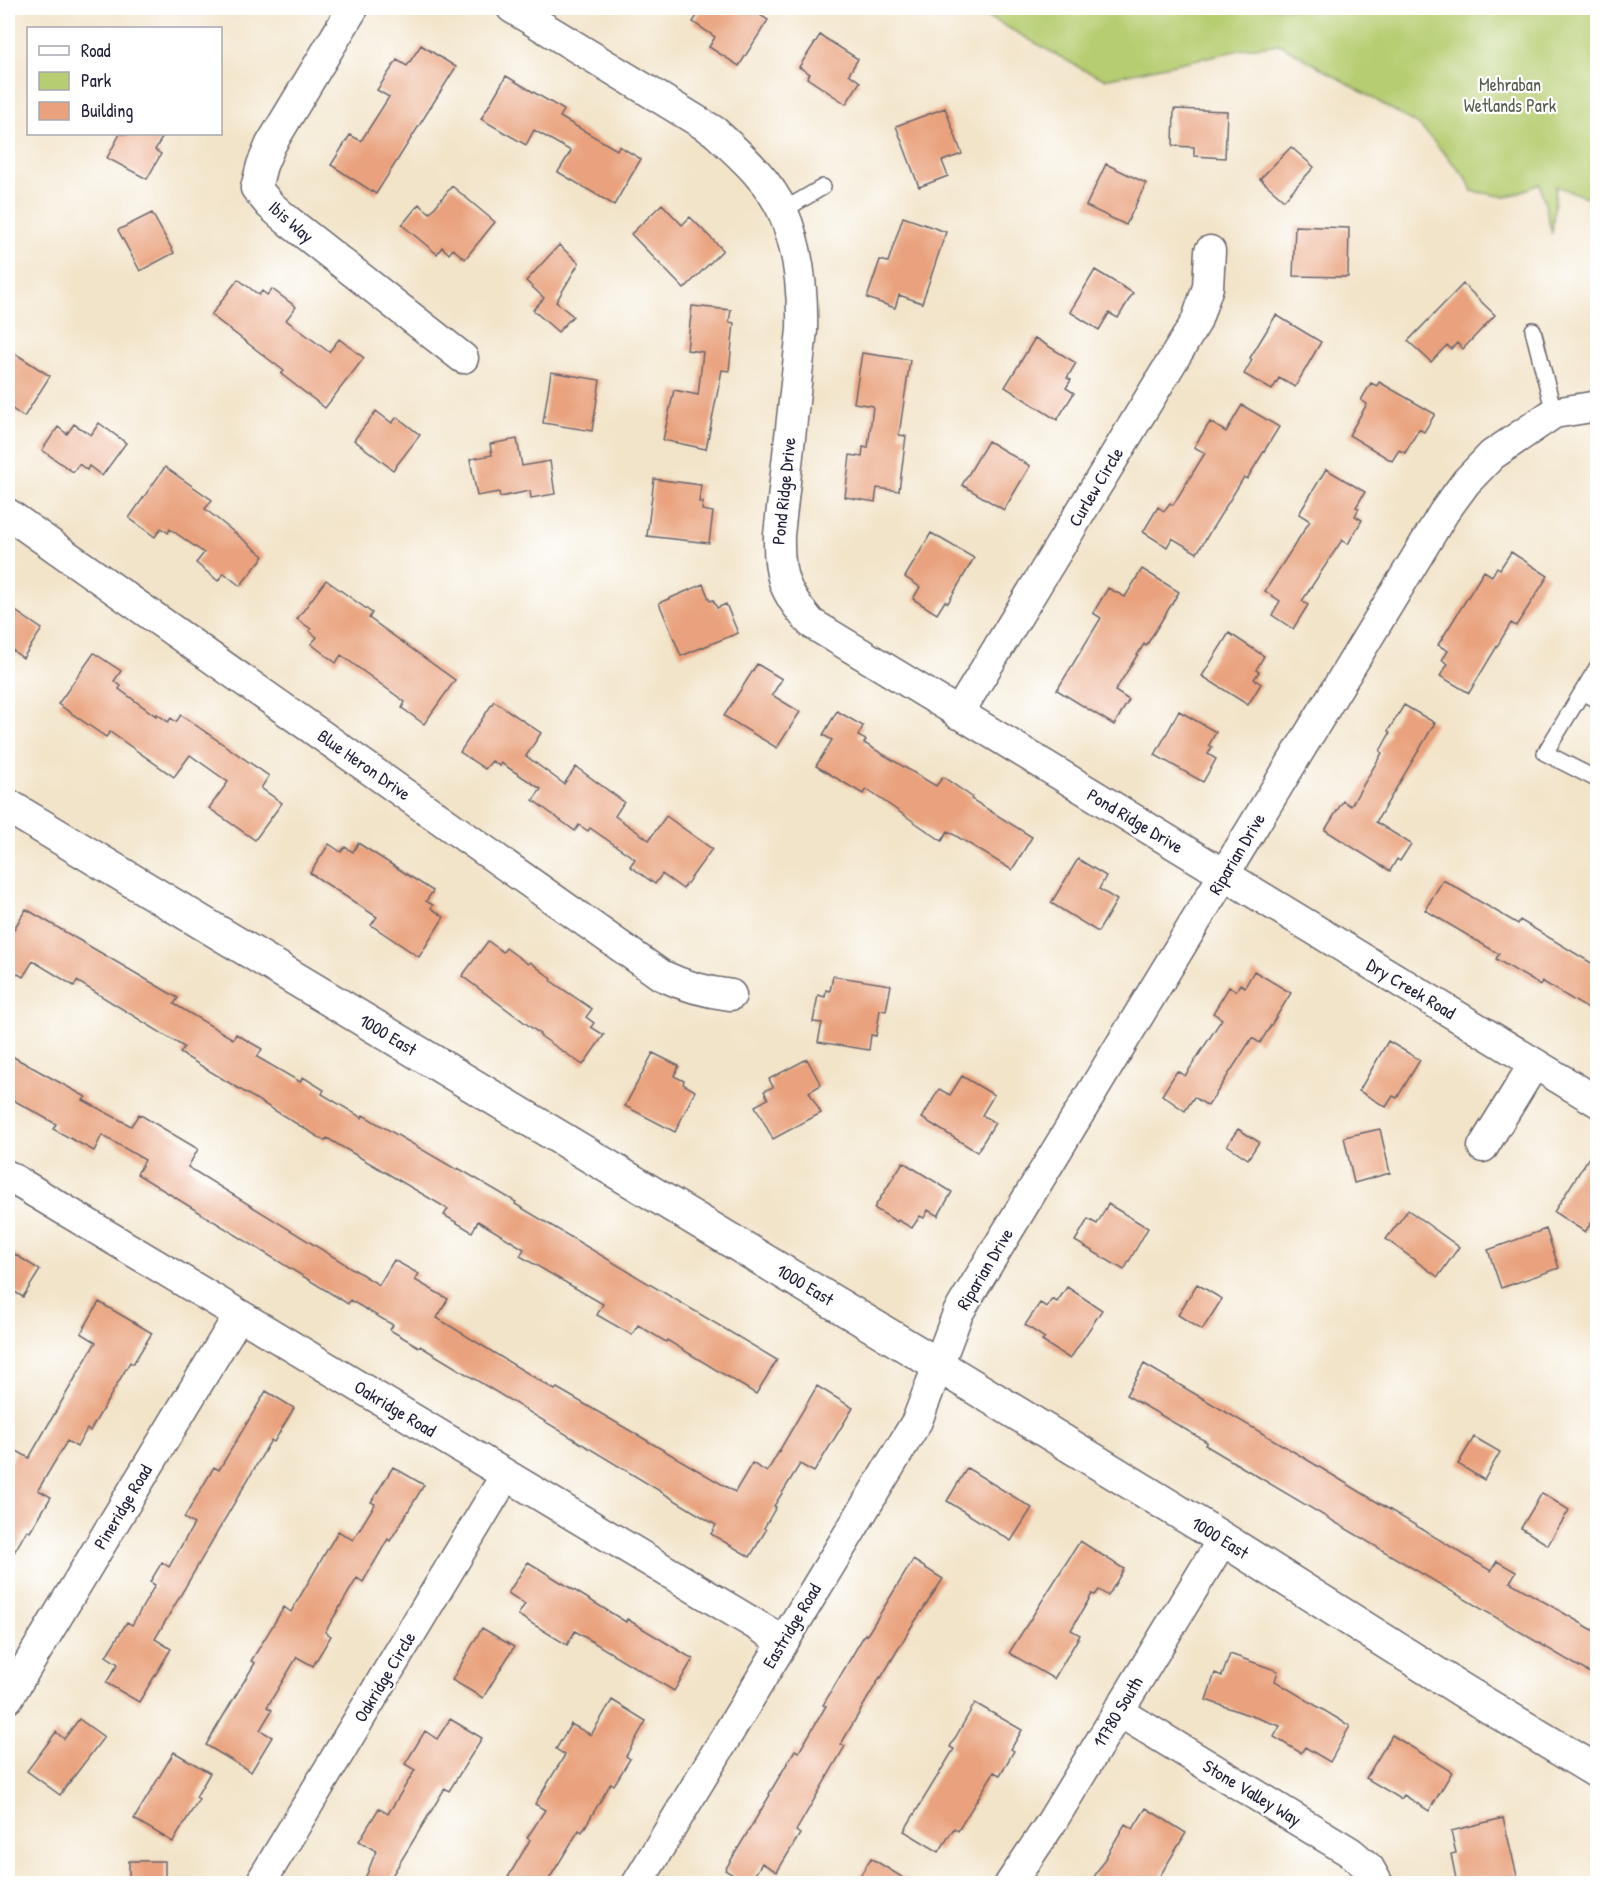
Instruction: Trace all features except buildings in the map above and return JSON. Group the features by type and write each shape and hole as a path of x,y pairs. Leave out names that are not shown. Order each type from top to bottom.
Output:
{"street":[{"name":"Ibis Way","path":"353,8 271,144 256,188 287,220 463,358"},
{"name":"Pond Ridge Drive","path":"512,8 714,131 742,156 783,211 792,240 802,299 802,330 778,535 778,559 790,598 811,623 1224,875"},
{"name":"Curlew Circle","path":"958,714 1196,322 1208,287 1210,252"},
{"name":"Riparian Drive","path":"938,1365 958,1313 1444,512 1466,482 1492,455 1554,413 1598,406"},
{"name":"Blue Heron Drive","path":"8,514 661,975 684,986 707,993 731,995"},
{"name":"1000 East","path":"8,806 938,1365 1598,1772"},
{"name":"Dry Creek Road","path":"1224,875 1598,1102"},
{"path":"1483,1147 1534,1064"},
{"name":"Oakridge Road","path":"8,1176 783,1641"},
{"name":"Pineridge Road","path":"8,1698 238,1315"},
{"name":"Eastridge Road","path":"637,1884 917,1421 938,1365"},
{"name":"Oakridge Circle","path":"263,1879 506,1475"},
{"name":"11780 South","path":"1010,1884 1051,1823 1223,1539"},
{"name":"Stone Valley Way","path":"1118,1711 1350,1852 1369,1868 1378,1884"}],"lane":[{"path":"783,211 823,187"},
{"path":"1533,330 1554,413"},
{"path":"1598,666 1545,753 1598,780"},
{"path":"1582,692 1598,701"}],"green space":[{"name":"Mehraban Wetlands Park","path":"973,8 1597,8 1597,201 1556,186 1552,234 1540,184 1507,197 1472,191 1467,179 1420,126 1280,44 1254,47 1105,79 1082,69"}]}
